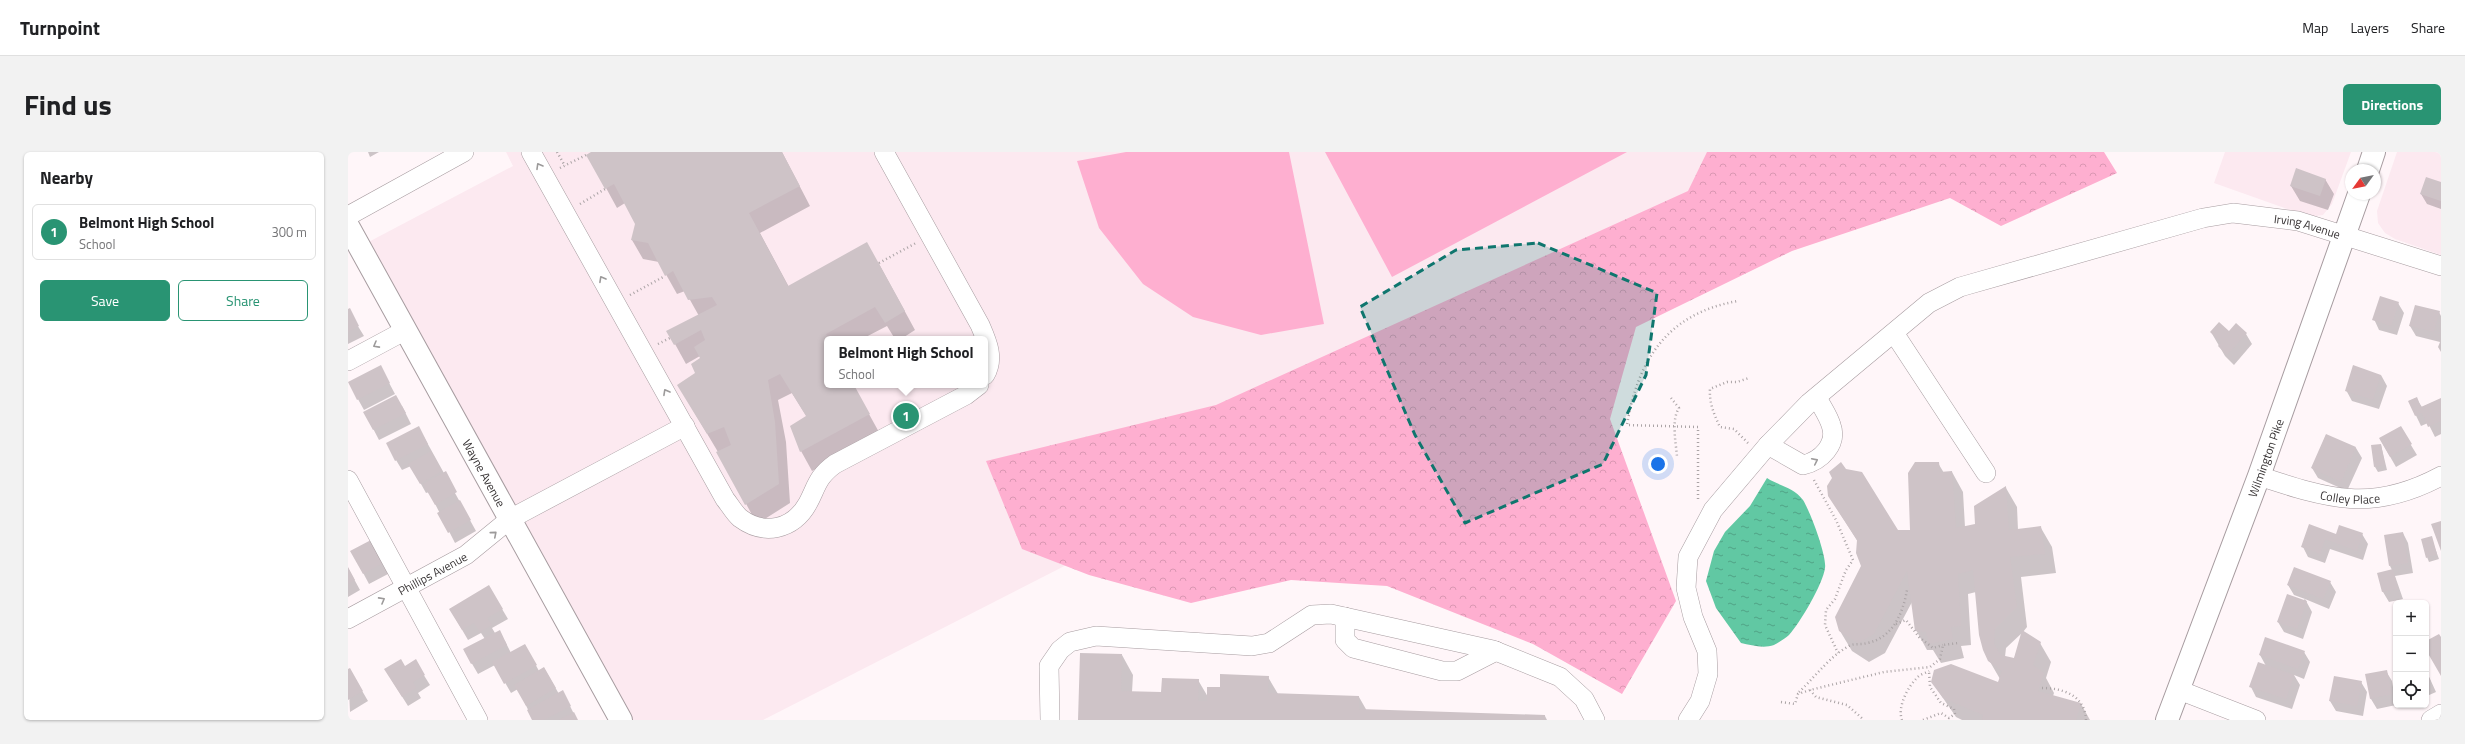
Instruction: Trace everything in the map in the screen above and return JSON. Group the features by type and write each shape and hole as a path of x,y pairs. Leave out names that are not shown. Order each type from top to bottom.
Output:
{"main road":[{"path":"2370,164 2374,152"},
{"name":"Wilmington Pike","path":"2167,720 2259,476 2357,200"},
{"name":"Wayne Avenue","path":"348,226 621,720"}],"street":[{"path":"348,216 464,152"},
{"path":"531,152 725,499 740,517 756,527 771,530 796,519 808,503 822,473 834,464 966,395 975,388"},
{"path":"884,152 984,336"},
{"name":"Irving Avenue","path":"1688,720 1700,701 1708,674 1707,651 1693,618 1686,588 1688,557 1705,523 1713,510 1764,450 1817,397 1929,303 1960,287 2171,227 2233,213 2298,221 2441,266"},
{"path":"348,361 406,330"},
{"path":"1894,333 1986,473"},
{"path":"988,343 991,358 988,366"},
{"path":"1764,450 1804,465 1821,458 1833,439 1832,425 1817,397"},
{"name":"Phillips Avenue","path":"348,619 466,555 510,519 685,426"},
{"name":"Colley Place","path":"2259,476 2319,495 2348,499 2390,496 2411,490 2441,476"},
{"path":"348,480 353,500 407,587 478,720"},
{"path":"1050,720 1049,666 1060,650 1070,642 1096,636 1252,646 1269,643 1312,615 1331,614 1496,651 1560,677 1584,699 1595,720"},
{"path":"1345,617 1345,640 1353,648 1442,671 1457,671 1496,651"},
{"path":"2179,690 2256,720"},
{"path":"2431,720 2441,714"}],"path":[{"path":"557,152 565,166"},
{"path":"545,177 586,154"},
{"path":"565,213 605,189"},
{"path":"879,263 930,235"},
{"path":"616,302 665,276"},
{"path":"1705,523 1699,513 1698,426 1627,425 1632,398 1645,361 1660,341 1672,330 1714,306 1738,301"},
{"path":"1749,378 1737,382 1727,382 1710,389 1710,397 1715,417 1720,427 1734,429 1764,450"},
{"path":"1671,398 1680,408 1677,412 1675,426 1677,458"},
{"path":"1814,478 1815,485 1828,503 1853,560 1846,570 1835,599 1826,610 1825,625 1838,653"},
{"path":"1781,702 1795,704 1798,694 1838,653 1851,645 1880,640 1895,624 1904,608 1907,590"},
{"path":"1895,624 1906,620 1919,637 1932,648 1958,643"},
{"path":"1798,694 1884,672 1930,666 1940,659 1944,645"},
{"path":"1923,720 1941,713 1949,718 1955,714 1954,709 1941,703 1930,687 1930,666"},
{"path":"1902,720 1900,714 1902,704 1908,691 1918,677 1929,671"},
{"path":"2042,688 2054,688 2078,698 2084,705 2086,720"},
{"path":"1810,690 1816,697 1847,705 1864,720"}],"highlighted area":[{"path":"1538,243 1657,293 1646,375 1603,464 1465,523 1415,435 1360,307 1456,250"}],"shaded area":[{"path":"506,152 1802,152 1816,182 763,720 621,720 359,247 513,166"},
{"path":"2225,152 2351,152 2347,164 2345,164 2345,168 2332,204 2323,215 2310,217 2214,183"},
{"path":"2397,152 2441,152 2441,255 2395,239 2385,233 2378,223 2377,211"}],"green space":[{"path":"1126,152 1289,152 1324,324 1261,335 1193,317 1143,284 1099,228 1077,161"},
{"path":"1325,152 1627,152 1392,277"},
{"path":"1707,152 2104,152 2117,173 2001,226 1950,198 1792,251 1636,327 1610,419 1676,601 1622,694 1533,644 1387,586 1291,580 1191,603 1089,575 1022,549 986,461 1216,405 1688,191"}],"water":[{"path":"1767,478 1791,489 1803,500 1817,534 1825,562 1825,568 1816,593 1794,629 1788,636 1776,644 1761,647 1741,643 1716,608 1706,581 1714,551 1725,532 1750,506"}],"building":[{"path":"591,152 782,152 800,186 749,213 788,286 867,242 905,311 885,323 875,307 826,334 827,336 824,336 824,388 856,388 870,414 800,452 790,426 806,416 780,374 768,380 775,422 779,484 745,505 716,452 731,445 724,427 707,434 677,385 695,373 691,364 700,358 694,347 705,340 701,330 674,345 666,331 717,305 712,297 688,300 673,271 665,276 648,243 631,240 635,224 614,184 605,189 586,155"},
{"path":"2296,168 2326,179 2320,196 2290,186"},
{"path":"2426,177 2441,182 2441,201 2420,194"},
{"path":"2380,296 2399,302 2391,326 2372,320"},
{"path":"2415,305 2440,311 2434,332 2409,326"},
{"path":"350,308 359,326 348,332 348,309"},
{"path":"2219,322 2229,331 2236,323 2247,333 2227,355 2218,346 2221,342 2210,332"},
{"path":"381,365 390,383 357,400 348,382"},
{"path":"2353,365 2381,375 2373,400 2345,391"},
{"path":"396,395 406,413 373,430 363,412"},
{"path":"2417,397 2421,407 2441,398 2441,421 2428,427 2422,413 2415,416 2408,401"},
{"path":"419,426 428,444 395,461 386,443"},
{"path":"2401,426 2412,444 2390,457 2379,438"},
{"path":"2326,434 2356,447 2341,482 2311,468"},
{"path":"2381,444 2385,465 2374,467 2371,445"},
{"path":"431,451 442,471 420,484 408,464"},
{"path":"1841,462 1846,469 1862,472 1898,530 1910,530 1908,473 1915,462 1939,462 1940,472 1952,471 1956,528 1975,524 1974,506 2006,486 2009,530 2041,526 2045,554 2010,557 2017,607 1995,629 1994,644 2001,655 2014,658 2022,630 2041,642 2033,665 2044,673 2038,691 2081,703 2076,720 1982,720 1983,715 1943,698 1931,682 1934,670 1951,664 1998,682 2002,671 1988,661 1979,635 1973,570 1958,574 1961,626 1951,627 1953,639 1929,644 1926,632 1915,631 1907,571 1874,634 1858,643 1839,631 1835,617 1861,566 1856,553 1857,540 1828,496 1827,486 1832,478 1829,472"},
{"path":"446,471 457,492 435,505 423,484"},
{"path":"460,500 471,520 448,533 437,513"},
{"path":"2441,521 2441,551 2431,524"},
{"path":"2309,524 2336,534 2339,525 2363,533 2357,551 2325,539 2320,554 2301,547"},
{"path":"2403,532 2408,563 2389,566 2384,535"},
{"path":"2432,536 2437,554 2426,558 2421,539"},
{"path":"371,540 383,563 363,574 350,551"},
{"path":"348,567 355,580 348,584"},
{"path":"2294,567 2331,581 2323,599 2287,585"},
{"path":"2393,569 2398,589 2382,592 2377,573"},
{"path":"489,585 503,609 487,618 492,625 480,632 474,623 462,630 449,609"},
{"path":"2287,594 2307,601 2297,629 2277,622"},
{"path":"500,630 507,645 471,664 463,649"},
{"path":"2439,634 2441,637 2441,676 2429,655 2429,639"},
{"path":"2265,637 2305,651 2298,669 2259,655"},
{"path":"525,644 537,665 504,684 492,662"},
{"path":"1080,653 1122,654 1121,691 1161,692 1162,678 1199,679 1198,701 1207,701 1207,687 1220,687 1220,674 1269,676 1268,693 1359,696 1359,709 1545,715 1545,720 1078,720"},
{"path":"401,659 405,666 416,659 425,675 413,682 416,688 402,697 384,669"},
{"path":"2258,662 2294,675 2286,699 2249,687"},
{"path":"544,667 556,688 526,706 514,685"},
{"path":"350,668 363,691 348,700 348,669"},
{"path":"2387,670 2392,694 2370,699 2365,674"},
{"path":"2334,676 2362,681 2357,706 2329,701"},
{"path":"563,690 571,706 544,720 532,720 527,710"},
{"path":"574,712 578,720 559,720"}],"place":[{"name":"Belmont High School","path":"906,416"}]}
